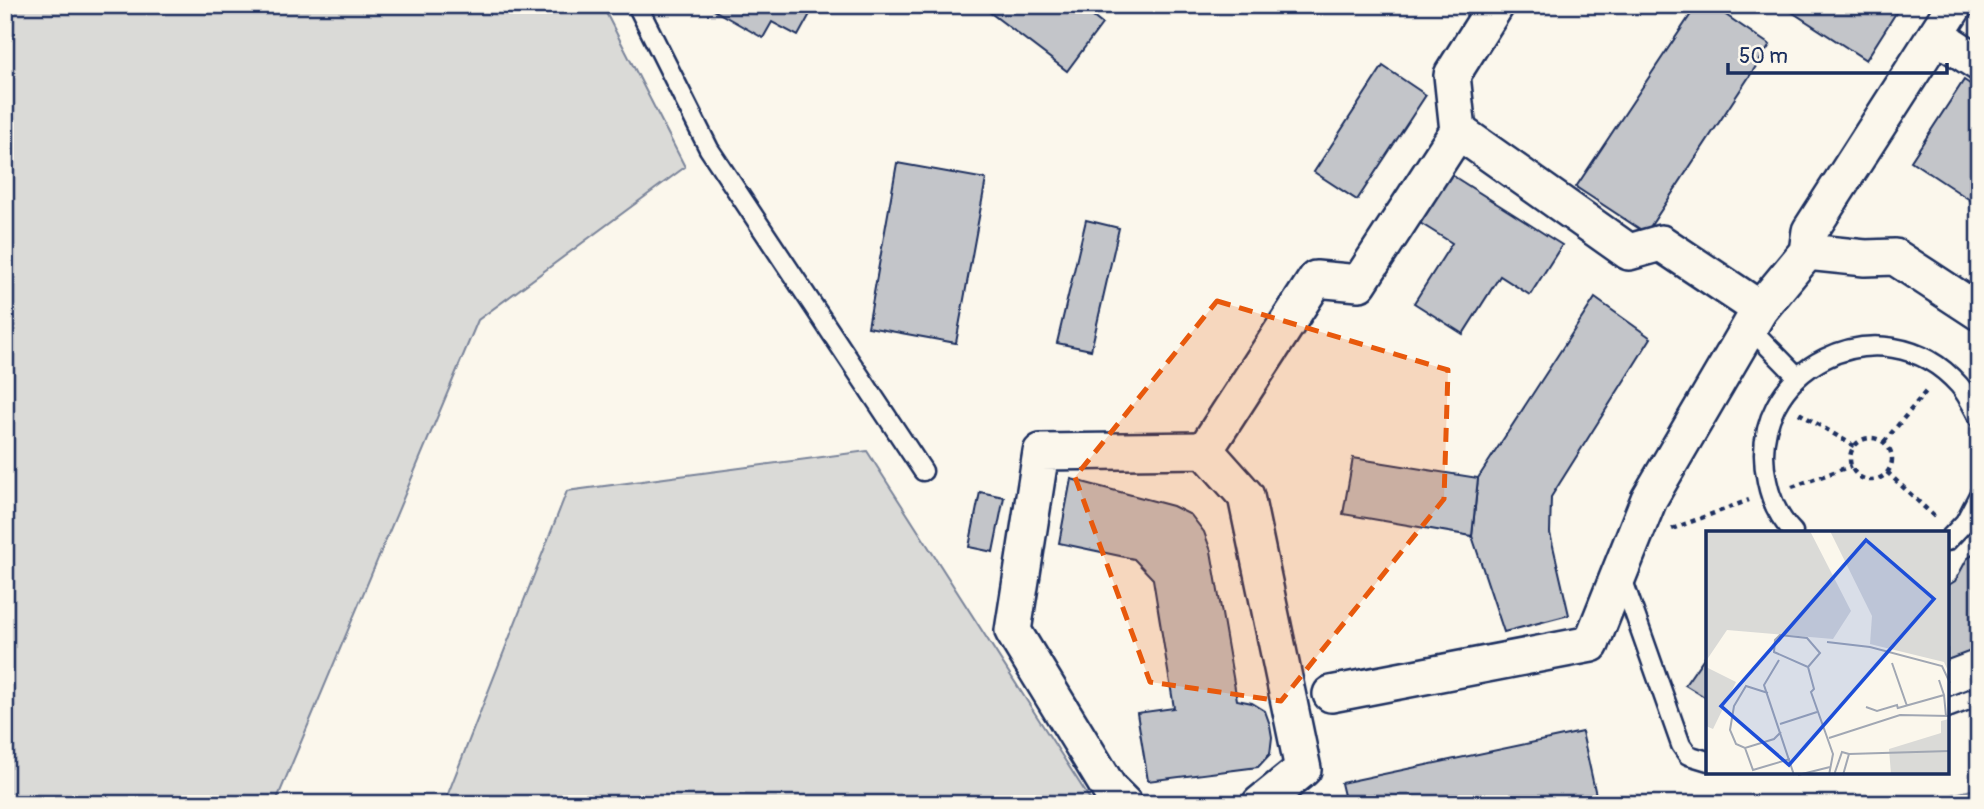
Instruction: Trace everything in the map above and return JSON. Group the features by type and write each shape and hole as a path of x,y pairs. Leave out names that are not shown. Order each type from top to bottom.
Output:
{"street":[{"path":"1205,450 1316,279 1359,284 1458,131 1452,75 1496,5"},
{"path":"1331,694 1591,645 1649,499 1755,318 1807,252 1810,231 1955,5"},
{"path":"1936,36 1979,63"},
{"path":"1458,131 1629,251 1661,243 1755,318"},
{"path":"1807,252 1865,258 1895,257 1979,312"},
{"path":"1124,804 1110,790 1013,631 1041,452 1205,450 1246,496 1303,769 1260,804"}],"lane":[{"path":"637,5 709,149 923,471"},
{"path":"1755,318 1797,376"},
{"path":"1791,531 1770,496 1763,462 1766,430 1778,400 1797,376 1828,356 1863,346 1899,348 1933,362 1961,386 1979,418"},
{"path":"1949,531 1965,522 1979,495"},
{"path":"1625,558 1681,745 1688,755 1706,761"},
{"path":"1949,707 1979,696"}],"path":[{"path":"1884,442 1935,381"},
{"path":"1789,407 1854,446"},
{"path":"1872,437 1884,442 1892,455 1887,472 1880,478 1866,480 1859,477 1851,466 1850,452 1854,446 1865,438 1872,437"},
{"path":"1790,488 1851,466"},
{"path":"1887,472 1944,531"},
{"path":"1625,558 1749,500"}],"highlighted area":[{"path":"1217,301 1448,370 1444,499 1281,701 1150,682 1075,477"}],"shaded area":[{"path":"5,5 602,5 685,167 478,320 275,804 5,804"},
{"path":"867,451 1093,804 444,804 567,491"},
{"path":"1979,788 1979,804 1916,804"}],"building":[{"path":"705,5 815,5 798,36 772,22 763,38"},
{"path":"992,5 1078,5 1102,24 1067,71 988,11"},
{"path":"1697,5 1711,5 1770,45 1646,233 1576,187"},
{"path":"1781,5 1901,5 1866,60"},
{"path":"1383,66 1426,95 1357,200 1314,172"},
{"path":"1964,80 1979,90 1979,206 1911,161"},
{"path":"897,163 986,179 956,343 868,327"},
{"path":"1450,174 1562,245 1530,295 1500,276 1463,334 1414,303 1452,243 1420,223"},
{"path":"1086,220 1119,228 1091,350 1057,343"},
{"path":"1595,298 1651,338 1551,497 1550,533 1569,615 1504,632 1472,536 1478,478"},
{"path":"1353,458 1478,478 1472,536 1343,514"},
{"path":"1071,479 1173,506 1191,515 1204,532 1211,551 1237,700 1252,703 1265,711 1270,725 1270,754 1258,767 1148,781 1137,713 1174,708 1153,579 1134,559 1059,543"},
{"path":"980,492 1004,497 993,552 969,547"},
{"path":"1979,550 1979,648 1949,659 1949,585 1955,581 1967,559"},
{"path":"1706,655 1706,698 1685,685"},
{"path":"1582,732 1598,804 1346,804 1341,783"}]}
